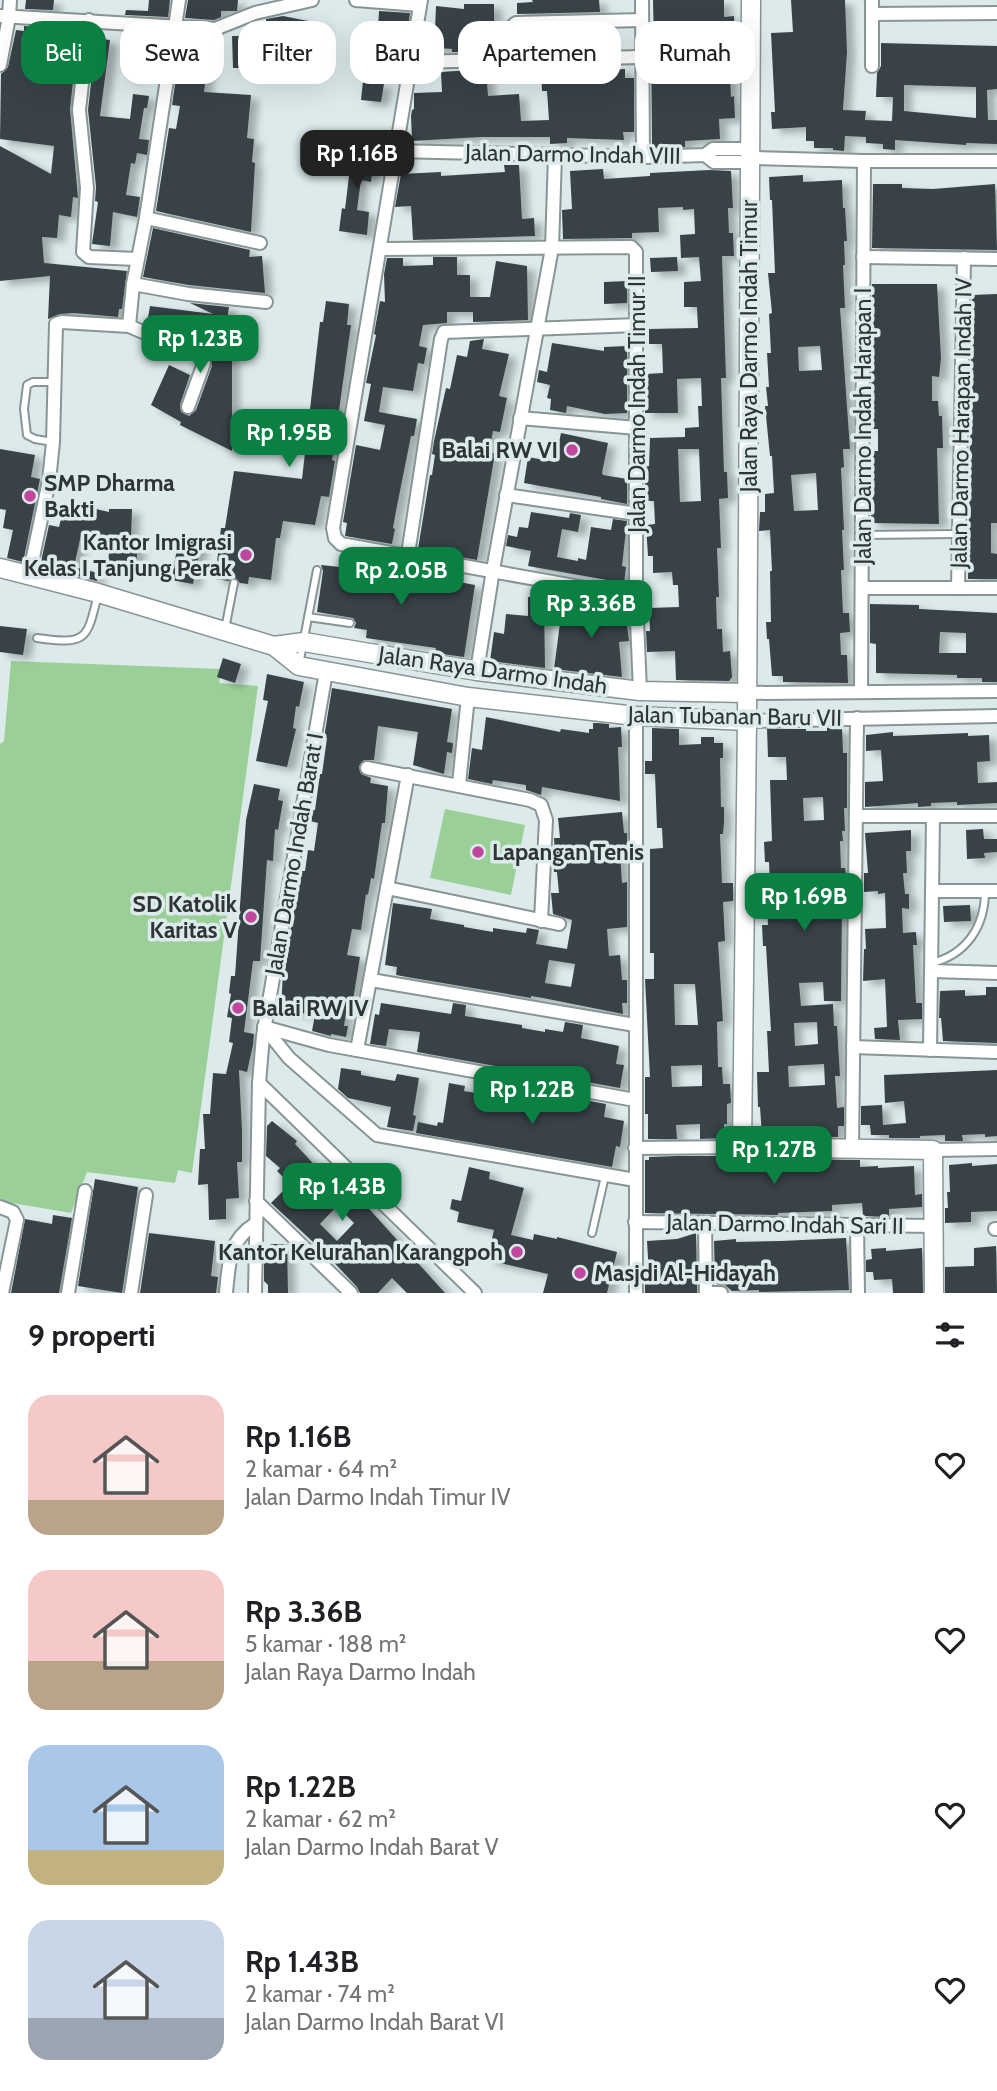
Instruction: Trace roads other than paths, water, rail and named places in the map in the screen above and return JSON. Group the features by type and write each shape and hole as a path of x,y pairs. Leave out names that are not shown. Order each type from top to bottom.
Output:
{"street":[{"path":"0,65 5,17 10,0"},
{"path":"175,21 179,0"},
{"path":"224,25 261,9 312,0"},
{"path":"356,0 420,3 417,21"},
{"path":"600,21 642,20 642,0"},
{"name":"Jalan Raya Darmo Indah Timur","path":"742,1147 751,0"},
{"path":"872,0 872,66"},
{"path":"872,15 997,13"},
{"path":"5,17 120,23"},
{"path":"89,20 79,114 88,188 83,252 89,257 138,259"},
{"path":"129,326 133,284 146,218 166,84"},
{"path":"407,84 333,528 335,538 341,544 636,597"},
{"path":"642,84 643,157"},
{"name":"Jalan Darmo Indah VIII","path":"395,151 643,157 705,155 714,162 750,157 864,161 997,160"},
{"path":"477,671 492,570 552,248 555,155"},
{"name":"Jalan Darmo Indah Harapan I","path":"862,691 864,161"},
{"path":"146,218 260,243"},
{"name":"Jalan Darmo Indah Timur II","path":"380,249 634,249 638,256 636,597 640,691"},
{"path":"863,257 997,259"},
{"name":"Jalan Darmo Harapan Indah IV","path":"958,588 964,258"},
{"path":"133,284 188,294 267,302"},
{"path":"29,576 49,481 57,323 129,326 159,339 198,350 202,353 204,362 188,407"},
{"path":"408,554 442,334 450,330 638,326"},
{"path":"520,418 637,428"},
{"path":"506,495 637,514"},
{"name":"Jalan Raya Darmo Indah","path":"0,568 98,593 274,646 304,642 477,671 640,691 997,691"},
{"path":"862,588 997,588"},
{"name":"Jalan Tubanan Baru VII","path":"274,646 299,666 326,672 468,697 636,716 747,721 997,716"},
{"name":"Jalan Darmo Indah Barat I","path":"255,1293 259,1083 263,1031 326,672"},
{"path":"459,784 468,697"},
{"path":"636,716 636,1293"},
{"path":"852,1149 857,718"},
{"path":"367,768 459,784 530,800 541,805 546,820 541,920"},
{"path":"357,1050 408,775"},
{"path":"857,816 997,816"},
{"path":"930,1050 933,816"},
{"path":"387,888 559,924"},
{"path":"933,891 991,891"},
{"path":"932,967 997,973"},
{"path":"371,980 635,1025"},
{"path":"263,1031 635,1100"},
{"path":"263,1031 289,1058 377,1135 635,1180"},
{"path":"853,1047 997,1052"},
{"path":"259,1083 475,1293"},
{"path":"635,1147 997,1149"},
{"path":"933,1150 934,1293"},
{"path":"68,1293 85,1191"},
{"path":"131,1293 146,1195"},
{"path":"256,1201 351,1293"},
{"path":"0,1207 13,1212 17,1220 2,1293"},
{"name":"Jalan Darmo Indah Sari II","path":"635,1223 934,1226"},
{"path":"705,1223 706,1293 721,1293"},
{"path":"226,1293 230,1263 238,1238 255,1224"},
{"path":"857,1225 858,1293"},
{"path":"334,1277 335,1293"}],"lane":[{"path":"53,442 27,435 24,409 27,385 33,382 55,382"},
{"path":"862,535 959,534"},
{"path":"299,666 317,570"},
{"path":"224,630 234,583"},
{"path":"37,638 62,642 78,639 89,630 98,593"},
{"path":"307,617 350,623"},
{"path":"932,967 957,952 979,928 991,891"},
{"path":"592,1233 605,1176"}],"place":[{"name":"Balai RW VI","path":"572,450"},
{"name":"SMP Dharma Bakti","path":"30,496"},
{"name":"Kantor Imigrasi Kelas I Tanjung Perak","path":"246,555"},
{"name":"Lapangan Tenis","path":"478,852"},
{"name":"SD Katolik Karitas V","path":"251,917"},
{"name":"Balai RW IV","path":"238,1008"},
{"name":"Kantor Kelurahan Karangpoh","path":"517,1252"},
{"name":"Masjdi Al-Hidayah","path":"580,1273"}]}
